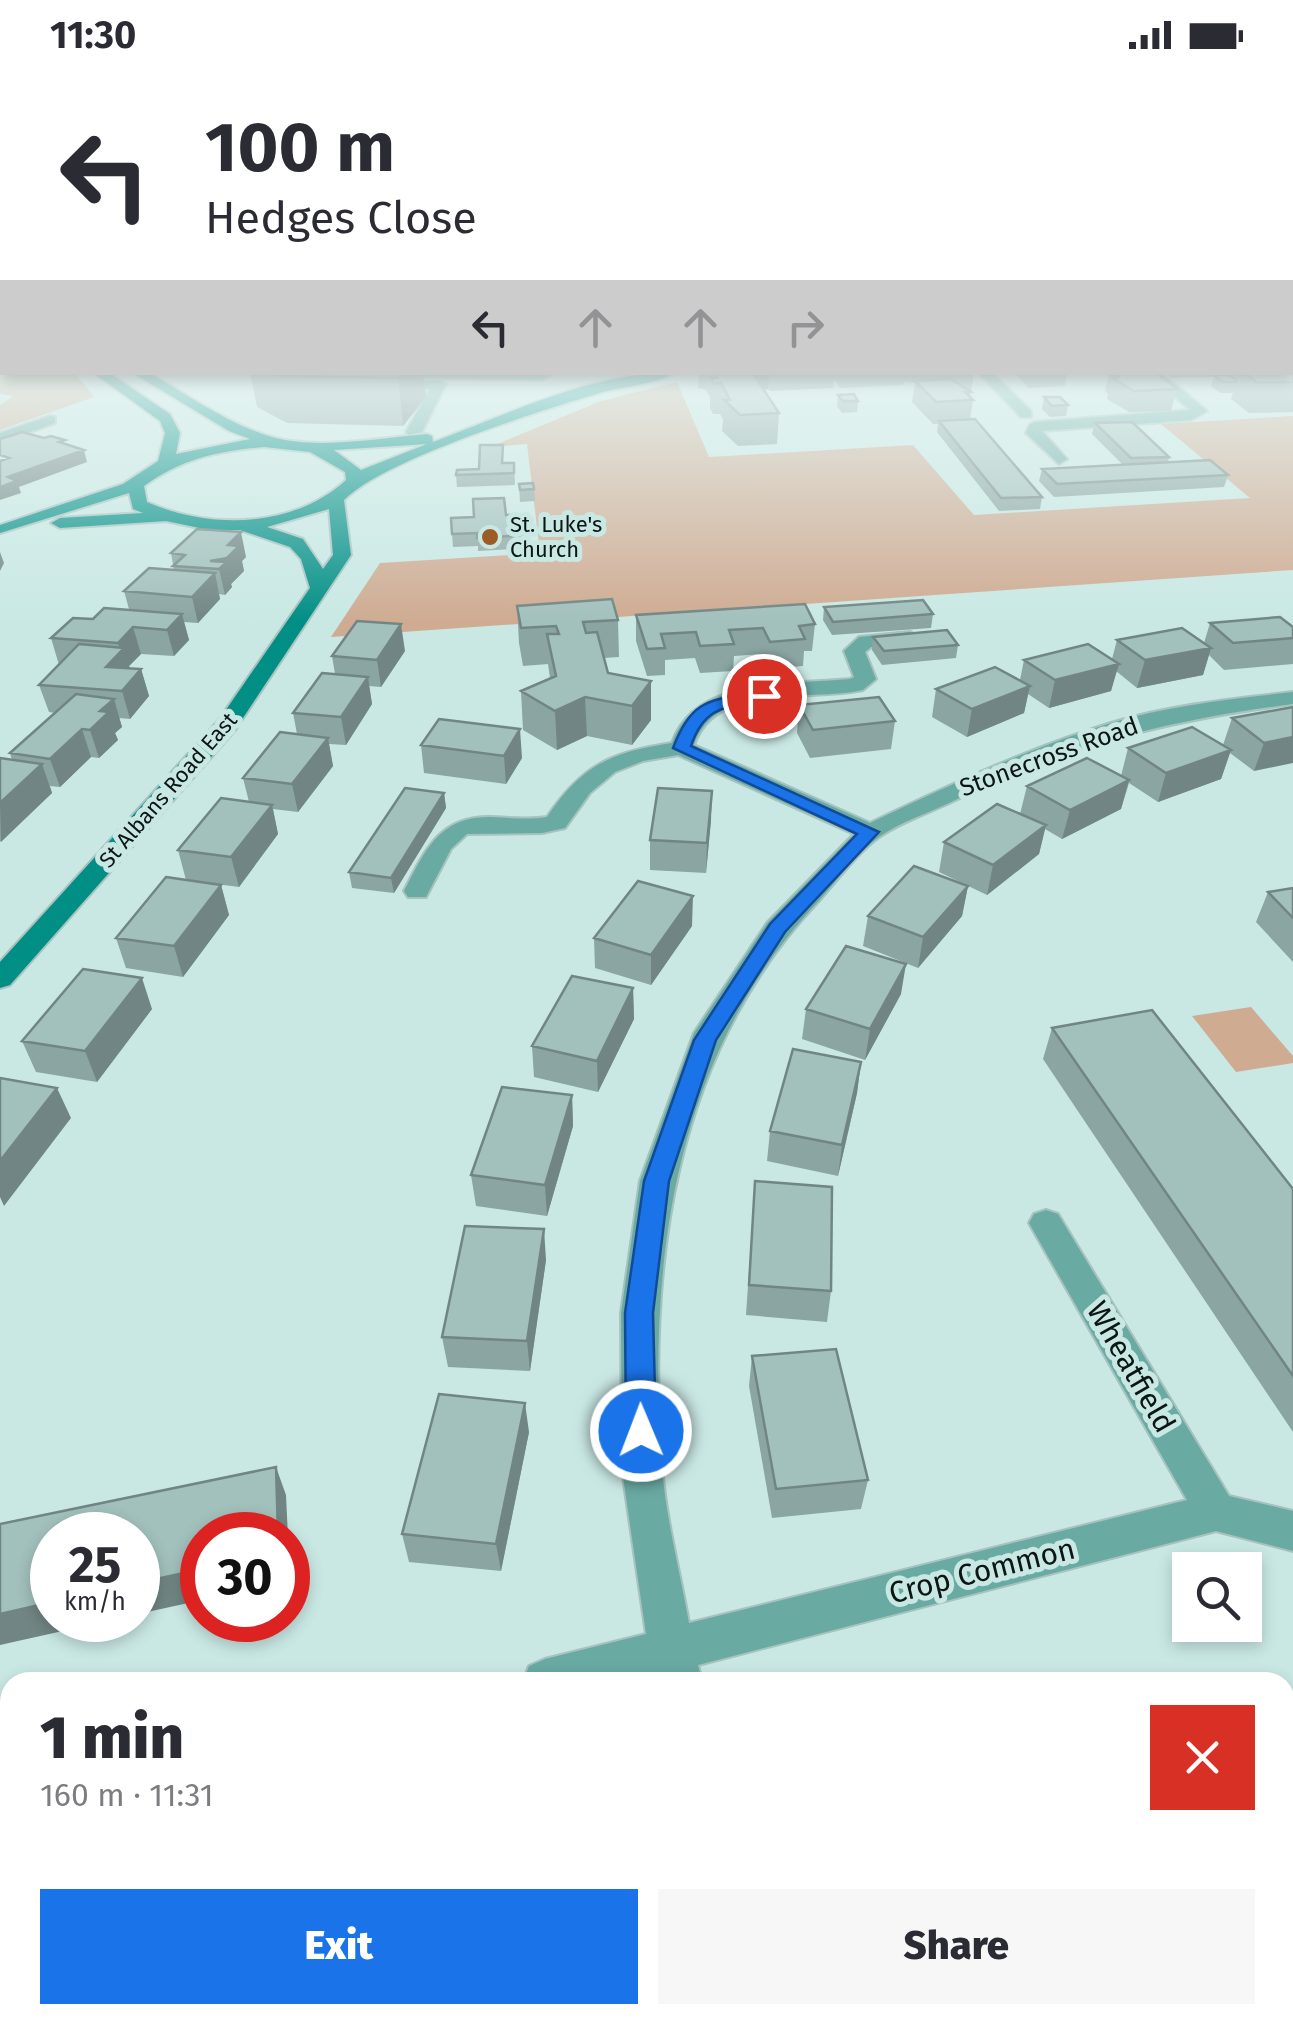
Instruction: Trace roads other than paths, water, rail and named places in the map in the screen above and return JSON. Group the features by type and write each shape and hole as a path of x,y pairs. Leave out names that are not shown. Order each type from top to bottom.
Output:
{"main road":[{"path":"165,463 171,440"},
{"path":"269,440 342,458 353,470 354,481"},
{"path":"310,448 399,440"},
{"path":"222,525 283,518 336,499 354,481 455,440"},
{"path":"2,530 136,485 165,463 223,448 280,444"},
{"path":"136,485 138,505 162,518"},
{"name":"St Albans Road East","path":"0,979 227,725 342,555 336,499"},
{"path":"2,530 86,520 162,518 222,525 296,541 314,557 318,586"}],"street":[{"path":"1040,440 1059,459"},
{"path":"682,748 691,721 710,706 733,699 855,685 865,679 854,651 866,642 918,638"},
{"name":"Stonecross Road","path":"675,1666 642,1470 639,1313 657,1181 705,1040 777,928 870,832 996,771 1121,727 1204,709 1293,698"},
{"path":"417,891 448,836 462,826 476,822 520,829 556,823 593,772 629,755 682,748 870,832"},
{"name":"Wheatfield","path":"1046,1223 1216,1512"},
{"name":"Crop Common","path":"675,1666 1216,1512 1293,1531"},
{"path":"626,1672 675,1666"}],"place":[{"name":"St. Luke's Church","path":"490,537"}]}
